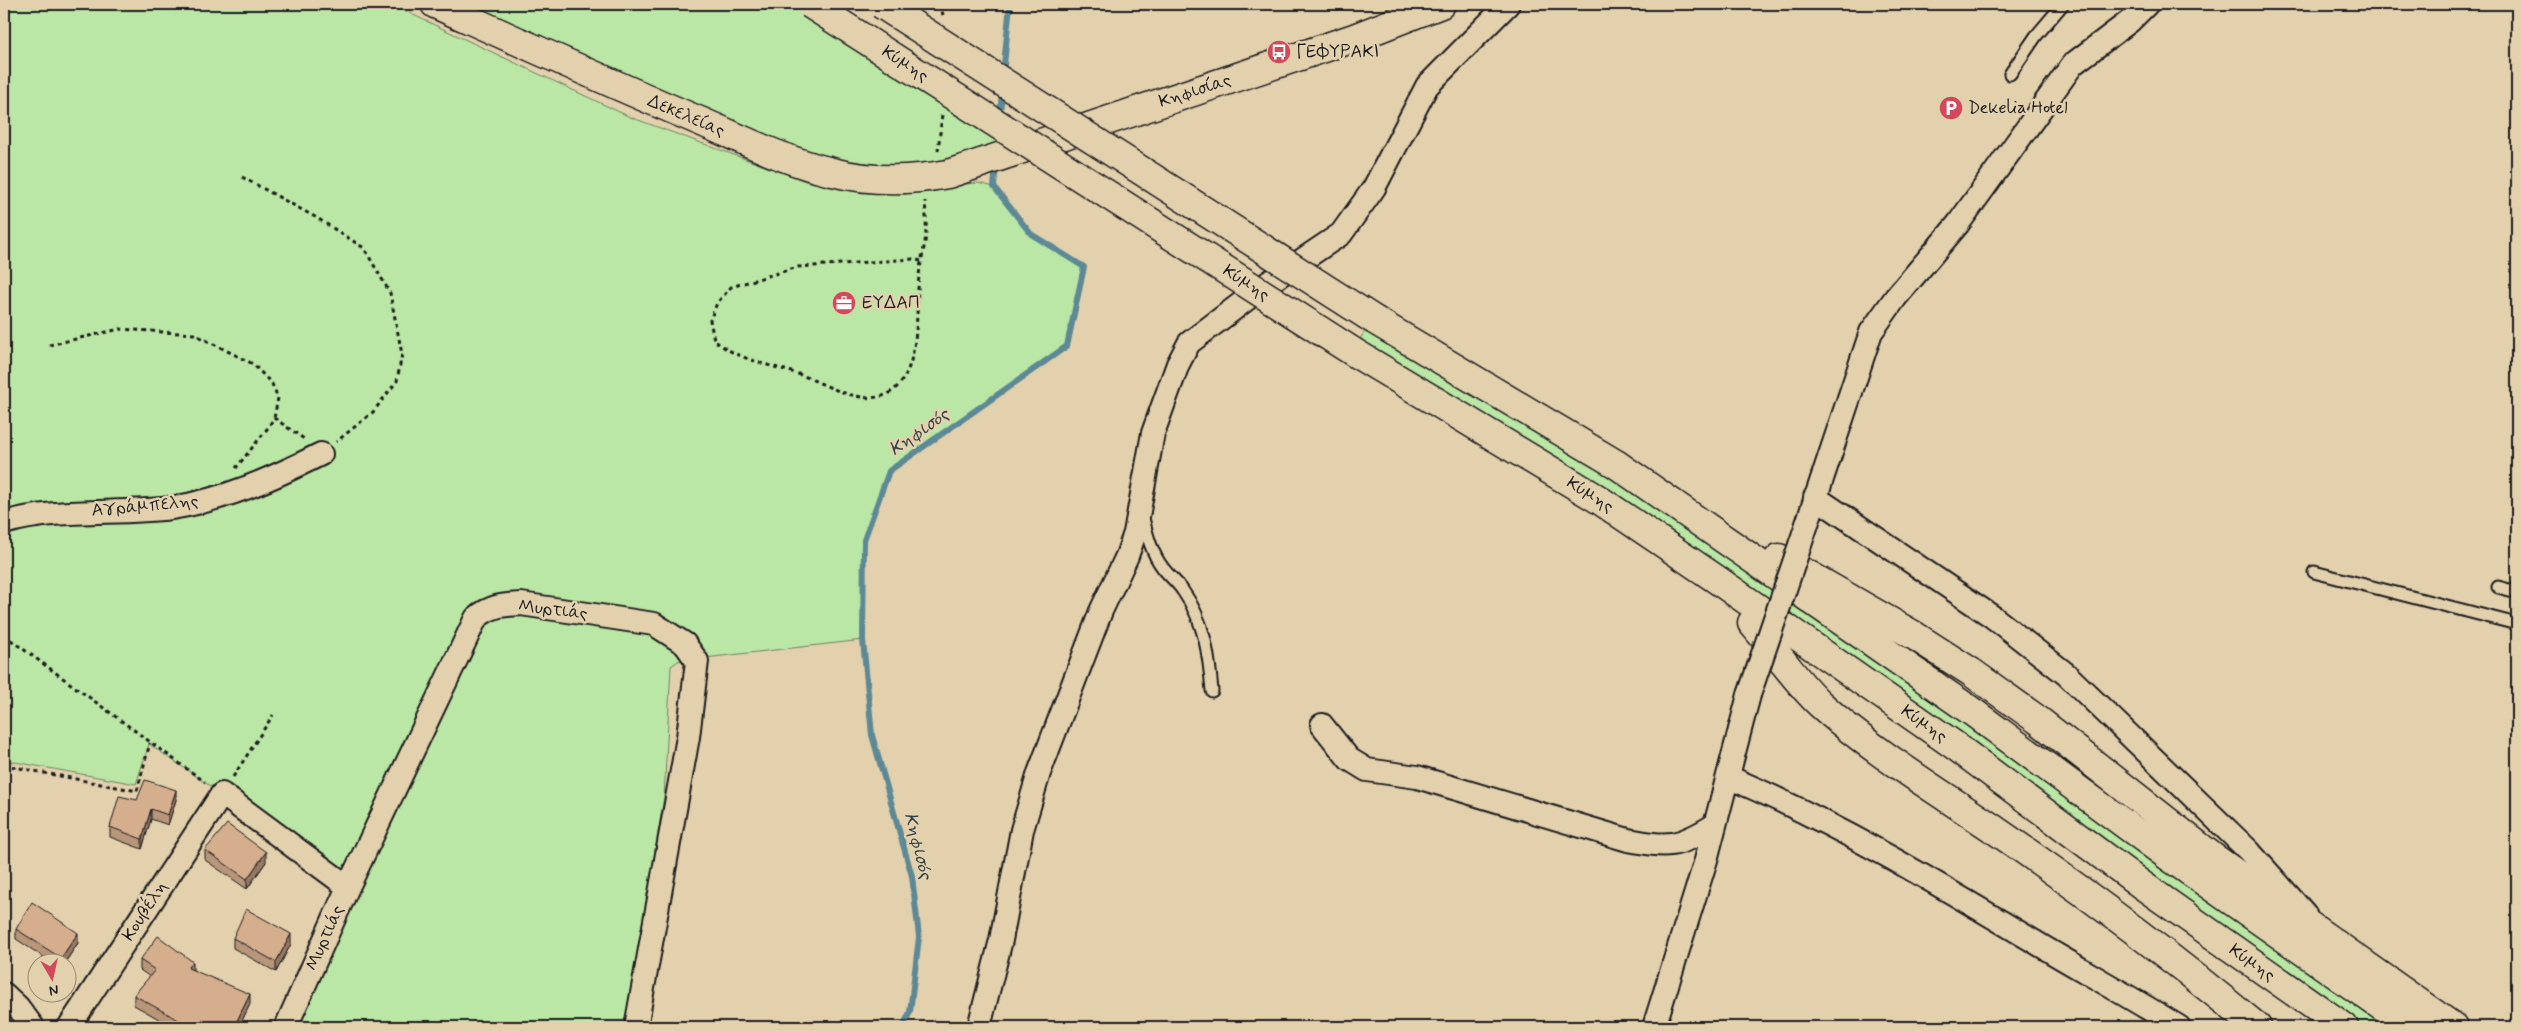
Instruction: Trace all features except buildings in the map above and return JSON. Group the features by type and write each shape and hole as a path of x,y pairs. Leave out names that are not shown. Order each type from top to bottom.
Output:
{"main road":[{"name":"Δεκελείας","path":"435,4 644,98 808,165 864,178 936,176"},
{"name":"Κύμης","path":"810,4 1355,353 1598,499 1954,745 2127,874 2344,1027"},
{"path":"881,4 1376,320 1616,464 1974,712 2168,856 2411,1027"},
{"name":"Κηφισίας","path":"936,176 1322,49 1441,4"},
{"path":"1734,545 1781,558 1916,636 1971,672 2038,720 2207,853 2328,941 2453,1027"},
{"path":"1716,579 1819,703 1872,746 1999,833 2194,975 2258,1027"}],"street":[{"path":"979,1027 1001,940 1022,830 1039,773 1101,611 1127,556 1141,504 1153,433 1174,373 1189,343 1268,283 1341,234 1374,188 1427,86 1508,4"},
{"path":"1654,1027 1706,860 1713,826 1749,695 1871,332 1896,297 1958,224 2073,64 2130,21 2147,4"},
{"name":"Αγράμπελης","path":"4,523 17,519 80,513 170,508 224,495 272,479 321,454"},
{"path":"1816,497 1993,617 2066,674 2248,850 2328,941"},
{"name":"Μυρτιάς","path":"286,1027 348,887 476,618 485,610 499,605 521,604 654,624 685,644 697,661 688,738 636,1027"},
{"path":"1322,725 1349,760 1367,770 1417,777 1628,840 1662,846 1676,845 1713,826"},
{"path":"1728,777 1780,799 1874,848 1969,901 2179,1027"},
{"path":"222,794 348,887"},
{"name":"Κουβέλη","path":"69,1027 222,794"},
{"path":"4,994 18,1007 33,1027"}],"lane":[{"path":"2010,74 2036,36 2063,4"},
{"path":"1141,504 1148,537 1161,567 1183,591 1198,618 1209,650 1212,691"},
{"path":"2314,572 2517,624"},
{"path":"2498,587 2517,592"}],"path":[{"path":"921,261 913,259 860,262 798,268 731,287 717,303 710,320 714,340 726,351 775,366 843,392 868,397 885,394 901,382 912,359 921,261 926,241 926,203 936,176"},
{"path":"242,177 317,218 364,248 390,294 402,354 397,381 373,412 321,454 274,418"},
{"path":"49,345 120,329 194,334 253,364 272,384 278,398 274,418 228,479 224,495"},
{"path":"4,635 222,794 273,715"},
{"path":"4,765 137,791 150,743"}],"green space":[{"path":"4,4 390,4 630,117 808,182 864,191 904,194 953,185 978,183 994,187 1031,234 1084,267 1067,346 889,471 864,540 863,640 678,661 671,666 664,797 626,1027 290,1027 347,880 149,744 136,784 4,760"},
{"path":"469,4 790,4 1014,150 947,167 865,169 753,132 641,86"},
{"path":"1366,329 1609,475 1972,725 2389,1027 2364,1027 1359,341"}],"waterway":[{"name":"Κηφισός","path":"1003,75 1010,4"},
{"name":"Κηφισός","path":"1000,117 1002,90"},
{"name":"Κηφισός","path":"903,1027 910,1012 919,937 912,876 872,735 863,640 864,540 889,471 1067,346 1084,267 1031,234 994,187 996,164"}],"place":[{"name":"ΓΕΦΥΡΑΚΙ","path":"1279,52"},
{"name":"Dekelia Hotel","path":"1951,108"},
{"name":"ΕΥΔΑΠ","path":"844,303"}]}
